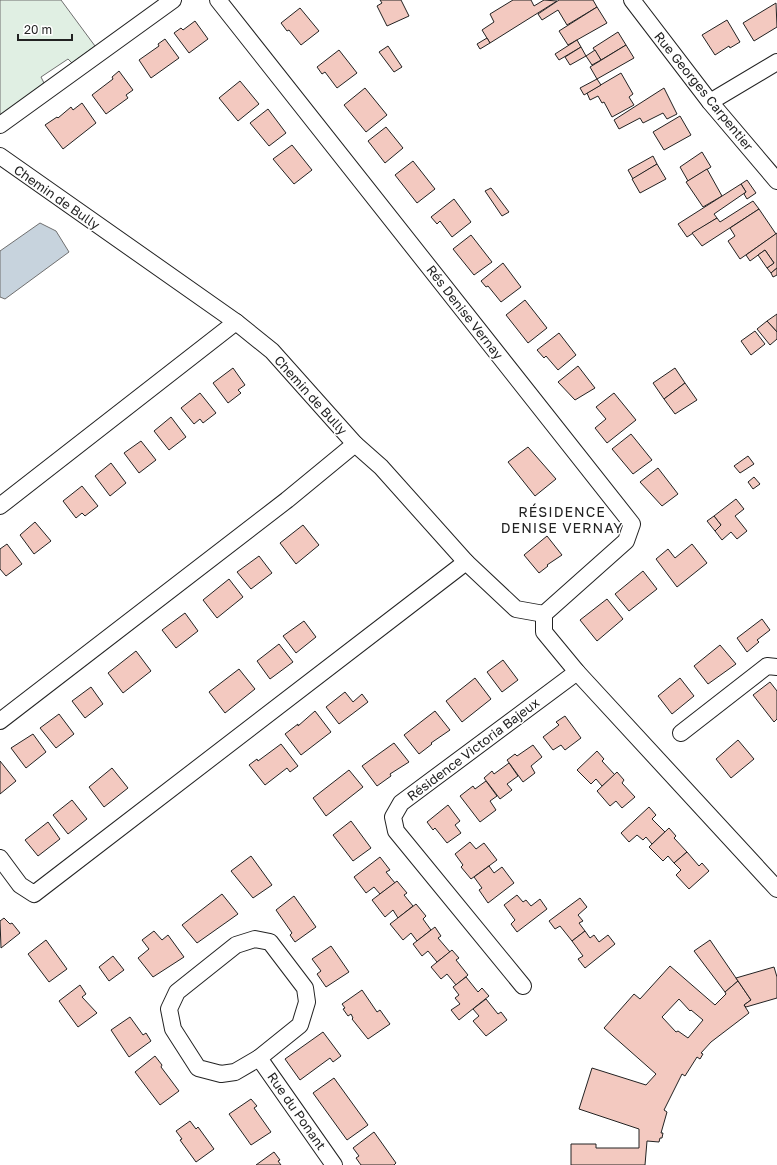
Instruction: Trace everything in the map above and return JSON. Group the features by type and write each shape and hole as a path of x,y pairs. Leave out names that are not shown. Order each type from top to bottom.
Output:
{"street":[{"path":"0,125 173,0"},
{"name":"Rés Denise Vernay","path":"218,0 632,524 626,541 544,614"},
{"name":"Rue Georges Carpentier","path":"632,0 710,102 775,174"},
{"path":"710,102 777,62"},
{"name":"Chemin de Bully","path":"0,156 236,322 272,351 355,444 381,467 466,562 516,609 544,614"},
{"path":"0,506 236,322"},
{"path":"0,722 287,500 355,444"},
{"path":"0,858 20,885 34,894 466,562"},
{"path":"544,614 544,632 577,672 777,889"},
{"path":"681,733 767,666 777,667"},
{"name":"Résidence Victoria Bajeux","path":"523,986 396,831 393,817 401,803 577,672"},
{"path":"255,939 270,942 305,988 307,1002 300,1024 259,1058 235,1072 221,1074 198,1068 173,1029 169,1009 177,992 236,945 255,939"},
{"name":"Rue du Ponant","path":"259,1058 334,1165"}],"green space":[{"path":"0,0 61,0 95,46 72,63 68,59 41,77 44,83 0,116"}],"shaded area":[{"path":"40,223 56,231 69,252 5,299 0,297 0,251"}],"building":[{"path":"380,0 401,0 409,16 387,26 377,6 382,3"},
{"path":"513,0 531,0 534,6 544,0 557,1 490,43 482,30 494,22 490,14"},
{"path":"559,0 593,0 597,7 567,25 558,10 542,20 538,14"},
{"path":"776,3 777,27 754,41 743,23"},
{"path":"597,7 607,23 568,45 559,31"},
{"path":"300,8 319,31 301,45 289,30 287,31 281,23"},
{"path":"727,20 740,42 730,48 729,46 715,55 702,35"},
{"path":"195,21 208,39 189,53 174,33 181,28 183,30"},
{"path":"618,32 626,45 601,60 593,48"},
{"path":"487,38 490,43 480,49 477,44"},
{"path":"165,39 179,58 151,78 139,60 159,46 158,44"},
{"path":"577,40 581,47 559,60 555,54"},
{"path":"626,45 634,58 597,79 590,67"},
{"path":"388,46 402,67 394,72 379,52"},
{"path":"581,47 586,56 570,65 565,57"},
{"path":"339,50 357,73 337,88 325,72 322,74 317,67"},
{"path":"595,50 601,60 592,65 586,56"},
{"path":"119,71 133,90 126,95 128,98 106,114 92,95 113,79 112,77"},
{"path":"621,73 633,94 629,97 634,105 612,117 604,102 602,103 598,96 590,100 587,93"},
{"path":"597,79 601,85 584,95 580,88"},
{"path":"240,81 259,104 238,121 219,98"},
{"path":"365,88 387,115 366,132 344,105"},
{"path":"664,88 677,114 667,119 663,113 643,123 640,118 619,129 614,120"},
{"path":"82,103 96,123 63,149 45,125 57,117 58,118 71,107 73,110"},
{"path":"268,109 286,133 269,146 250,123"},
{"path":"680,116 691,135 664,150 653,132"},
{"path":"386,127 403,148 385,163 368,141"},
{"path":"292,145 312,170 294,184 273,159"},
{"path":"702,152 711,167 688,181 680,167"},
{"path":"653,156 657,164 633,179 628,170"},
{"path":"413,161 435,189 417,203 395,175"},
{"path":"657,164 666,179 640,193 632,179"},
{"path":"707,169 722,196 703,207 686,182"},
{"path":"747,180 756,193 747,199 744,194 746,192 741,184"},
{"path":"741,184 746,192 714,214 717,218 687,237 678,224"},
{"path":"491,188 509,212 502,216 485,191"},
{"path":"454,199 471,222 452,237 440,221 437,224 431,217"},
{"path":"753,201 759,209 702,246 692,233 717,218 720,222"},
{"path":"759,209 776,234 740,259 728,241 735,236 730,228"},
{"path":"777,233 777,268 771,273 767,268 774,263 765,250 750,261 746,255"},
{"path":"471,235 492,262 474,275 453,249"},
{"path":"765,250 774,263 767,268 758,255"},
{"path":"503,263 521,287 501,302 488,286 486,287 481,281"},
{"path":"777,268 777,275 773,277 771,273"},
{"path":"525,300 547,328 528,343 506,315"},
{"path":"777,314 777,332 767,321"},
{"path":"767,321 777,332 777,339 770,345 757,329"},
{"path":"755,331 765,344 751,355 741,341"},
{"path":"559,333 576,355 558,370 546,356 544,358 537,350"},
{"path":"578,366 595,388 575,400 558,382"},
{"path":"233,368 245,385 238,390 241,393 228,403 213,383"},
{"path":"675,368 685,383 664,399 653,383"},
{"path":"685,383 697,400 675,414 664,399"},
{"path":"200,393 216,413 203,423 200,419 194,424 181,408"},
{"path":"614,393 636,420 607,443 595,428 606,419 596,407"},
{"path":"171,417 186,437 169,450 154,431"},
{"path":"631,434 652,460 633,474 612,449"},
{"path":"141,441 156,460 139,473 124,453"},
{"path":"528,447 556,479 535,496 508,462"},
{"path":"748,456 754,464 740,473 734,466"},
{"path":"111,463 126,483 110,496 95,476"},
{"path":"658,468 678,494 662,506 640,482"},
{"path":"754,477 760,484 753,489 748,482"},
{"path":"82,486 98,506 85,516 82,513 76,518 63,501"},
{"path":"736,499 744,509 735,516 747,531 737,539 731,532 722,540 715,531 721,525 714,516"},
{"path":"714,516 721,525 715,531 707,521"},
{"path":"35,522 51,541 34,554 20,535"},
{"path":"303,525 319,545 296,564 280,543"},
{"path":"547,536 562,555 547,565 548,566 539,573 524,555"},
{"path":"7,544 22,564 6,576 0,569 0,549"},
{"path":"692,544 707,563 677,587 656,559 668,549 675,558"},
{"path":"259,556 272,573 251,589 237,572"},
{"path":"643,571 657,589 629,611 615,594"},
{"path":"229,579 243,597 217,618 203,600"},
{"path":"607,599 623,619 597,641 580,620"},
{"path":"185,613 198,631 176,648 162,630"},
{"path":"762,619 770,630 757,640 759,642 747,652 737,638"},
{"path":"304,621 316,637 296,653 283,636"},
{"path":"279,644 293,662 270,679 257,661"},
{"path":"720,645 736,664 708,684 694,666"},
{"path":"136,651 151,671 123,693 108,673"},
{"path":"503,660 518,680 502,692 487,672"},
{"path":"239,669 255,689 225,713 209,692"},
{"path":"475,678 491,699 462,722 446,701"},
{"path":"680,678 694,696 672,714 658,696"},
{"path":"770,682 777,691 777,719 774,722 753,695"},
{"path":"91,687 103,704 85,718 72,701"},
{"path":"345,692 353,702 362,694 368,702 339,724 326,707"},
{"path":"315,711 331,732 301,755 285,734 298,724 298,726"},
{"path":"435,711 450,730 431,743 432,744 419,754 404,735"},
{"path":"59,714 74,734 56,748 40,728"},
{"path":"565,716 581,738 565,750 561,745 553,750 543,737 559,725 556,722"},
{"path":"33,734 46,752 26,768 11,748"},
{"path":"738,740 754,759 731,778 716,759"},
{"path":"394,743 409,762 390,774 391,776 377,786 362,766"},
{"path":"281,744 298,766 290,772 287,768 265,785 249,765 257,759 258,761"},
{"path":"533,745 542,757 531,766 535,773 523,782 507,760 515,754 517,756"},
{"path":"597,751 604,759 602,761 615,775 602,786 596,779 591,784 577,770"},
{"path":"0,761 16,781 0,794"},
{"path":"509,763 518,776 507,784 512,790 500,799 484,778 492,771 494,774"},
{"path":"112,768 128,788 104,807 89,787"},
{"path":"349,770 363,787 326,816 313,798"},
{"path":"617,772 624,780 622,783 635,797 622,808 616,801 610,806 597,791"},
{"path":"486,781 497,796 490,801 496,810 480,822 460,796 473,786 475,789"},
{"path":"72,800 87,819 68,834 53,815"},
{"path":"448,805 460,821 455,825 461,833 447,843 435,828 433,830 427,822"},
{"path":"649,807 656,815 652,819 665,832 652,844 646,837 643,840 637,835 629,842 621,833"},
{"path":"351,821 371,848 353,861 333,835"},
{"path":"48,822 60,839 38,856 25,840"},
{"path":"669,828 676,836 674,838 687,852 674,863 668,856 663,861 649,847"},
{"path":"470,842 476,849 484,843 497,860 471,879 461,867 463,865 455,854"},
{"path":"687,852 699,866 702,863 709,871 689,889 676,875 681,870 674,863"},
{"path":"251,856 272,885 253,898 231,871"},
{"path":"380,857 390,870 386,872 395,883 380,894 374,887 366,893 354,877"},
{"path":"489,866 494,873 502,867 514,883 488,903 479,890 482,888 474,877"},
{"path":"397,881 407,893 404,895 413,906 398,918 393,910 385,917 372,900"},
{"path":"222,894 238,914 197,943 182,925"},
{"path":"517,895 523,902 526,900 531,906 540,899 547,909 517,932 511,924 515,920 504,905"},
{"path":"294,896 316,927 295,942 290,935 292,933 276,910"},
{"path":"580,898 587,907 578,915 583,921 579,923 585,931 572,941 560,926 555,929 549,921"},
{"path":"416,904 426,916 423,919 431,930 417,941 411,933 403,940 390,924"},
{"path":"4,918 10,924 12,923 20,933 1,948 0,921"},
{"path":"435,927 441,936 438,938 450,952 437,962 428,951 422,956 413,944"},
{"path":"154,931 162,940 168,935 184,957 153,977 138,958 149,949 142,940"},
{"path":"585,931 590,938 594,935 599,942 608,935 615,944 585,968 578,959 583,956 572,941"},
{"path":"46,940 67,969 49,982 28,954"},
{"path":"710,940 738,981 725,992 694,951"},
{"path":"331,946 349,972 326,987 317,974 321,971 312,959"},
{"path":"452,950 459,958 456,960 468,975 456,985 447,974 441,979 431,967"},
{"path":"113,956 124,970 109,981 99,967"},
{"path":"670,966 715,1005 726,994 725,992 738,981 751,1000 744,1005 749,1013 711,1042 701,1053 703,1054 700,1059 697,1057 685,1076 682,1074 664,1110 667,1112 661,1133 663,1133 662,1138 660,1138 659,1142 647,1141 645,1165 571,1165 571,1144 596,1144 596,1148 639,1148 639,1129 579,1109 592,1068 646,1085 656,1074 604,1028 634,994 640,999","holes":["679,999 690,1011 691,1010 703,1020 688,1038 678,1031 676,1032 662,1017"]},
{"path":"774,967 777,977 777,998 746,1007 744,1005 751,1000 736,978"},
{"path":"466,977 478,992 482,988 489,996 459,1020 451,1010 460,1004 455,998 459,995 453,987"},
{"path":"80,985 86,994 82,997 97,1013 78,1027 59,1001"},
{"path":"362,990 377,1012 380,1010 390,1024 368,1039 352,1019 351,1014 348,1016 343,1009 345,1008 342,1004"},
{"path":"486,999 498,1014 501,1012 507,1020 486,1036 473,1021 479,1016 473,1009"},
{"path":"130,1017 143,1035 146,1033 151,1041 129,1057 111,1030"},
{"path":"323,1032 341,1056 333,1062 330,1058 300,1080 285,1059"},
{"path":"155,1056 162,1065 161,1067 179,1091 160,1105 135,1072"},
{"path":"334,1078 368,1125 347,1140 313,1093"},
{"path":"251,1099 257,1106 254,1108 271,1132 251,1145 229,1114"},
{"path":"190,1121 196,1129 198,1127 214,1149 196,1162 180,1140 182,1139 176,1131"},
{"path":"374,1132 396,1163 394,1165 361,1165 356,1158 359,1156 353,1148"},
{"path":"274,1152 280,1160 278,1161 281,1165 256,1165"}],"district":[{"name":"RÉSIDENCE DENISE VERNAY","path":"562,520"}]}
